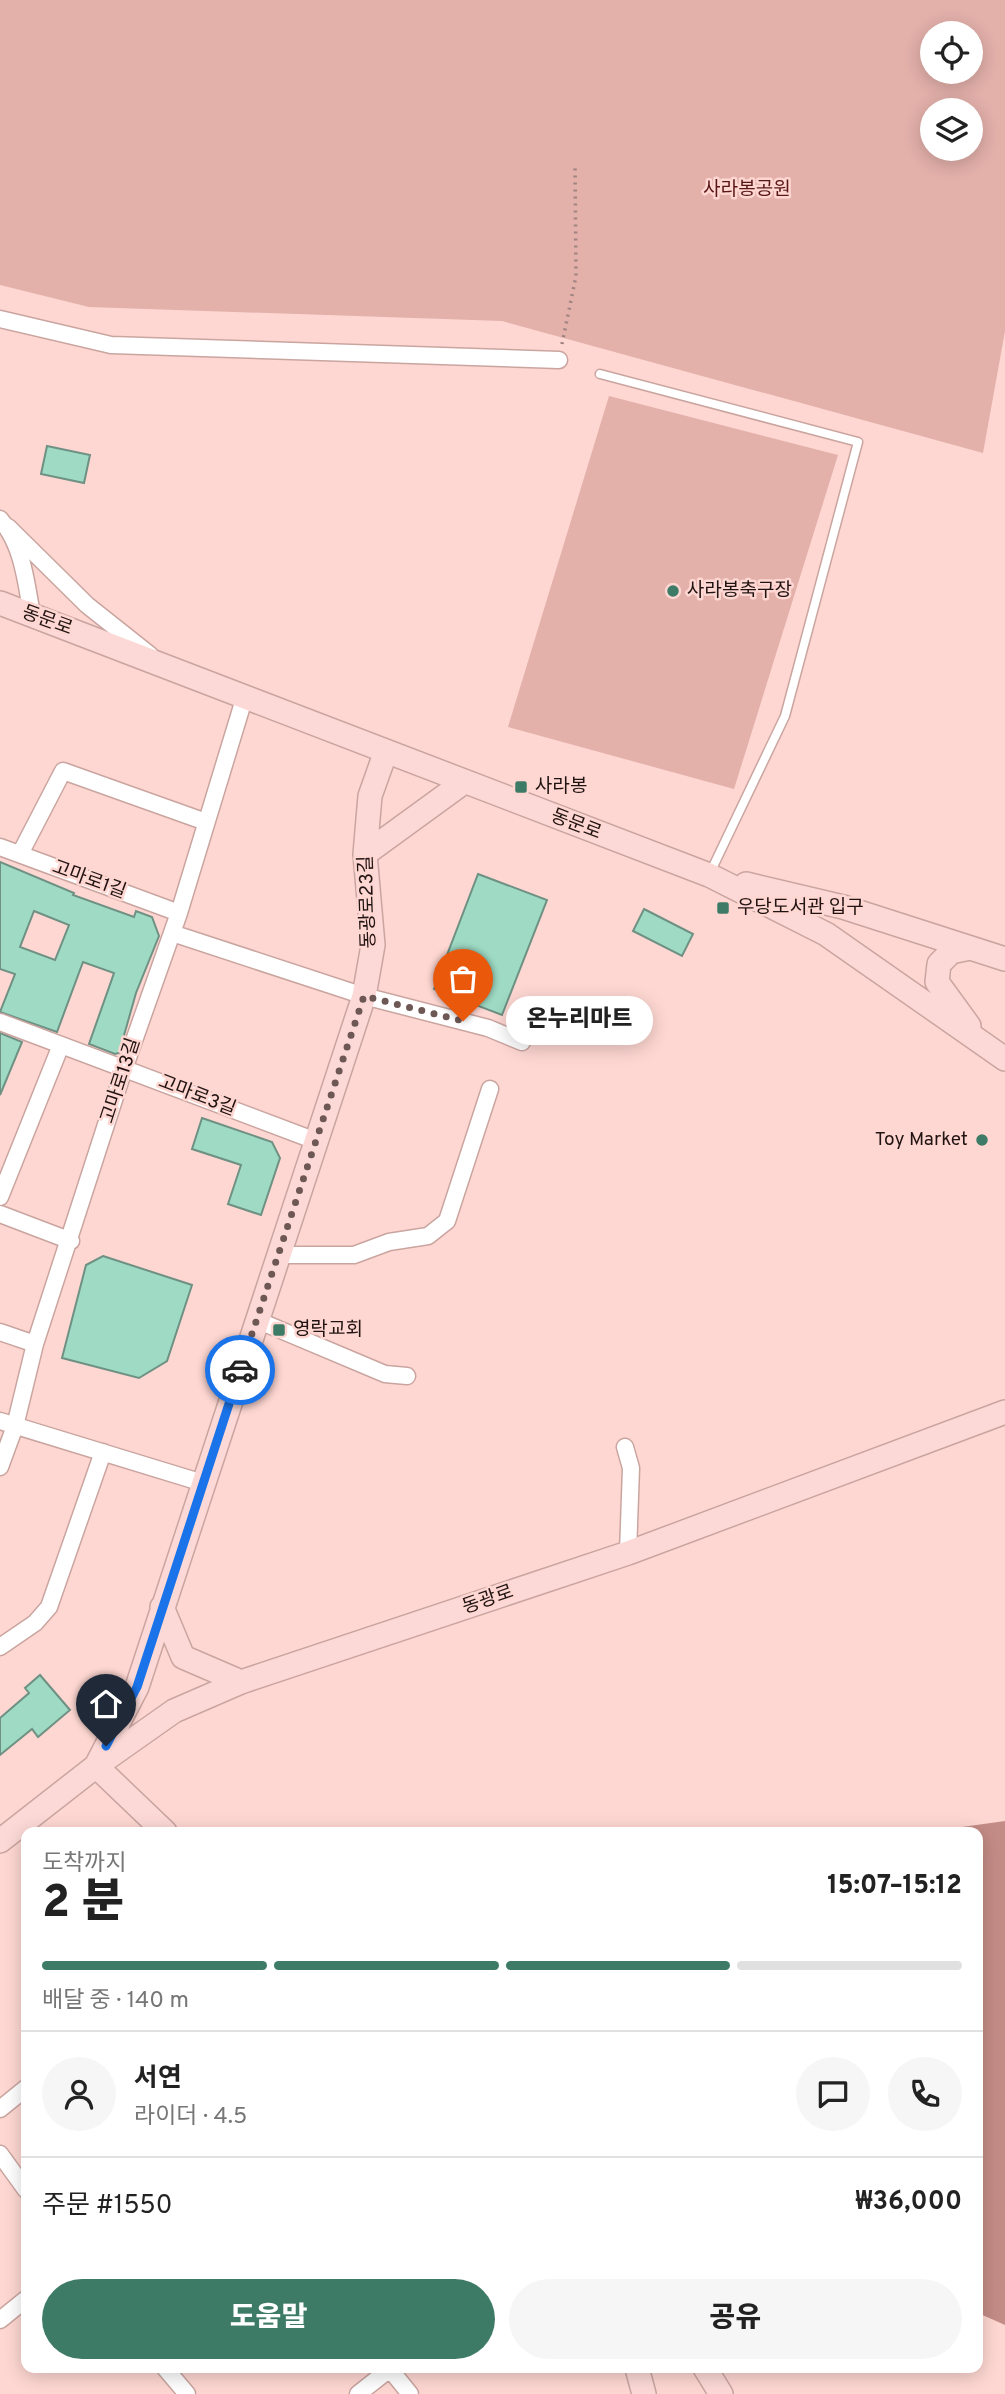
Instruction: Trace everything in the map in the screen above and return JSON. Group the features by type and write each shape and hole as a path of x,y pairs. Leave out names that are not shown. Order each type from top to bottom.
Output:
{"main road":[{"name":"동문로","path":"0,603 709,875 826,934 1005,1059"},
{"name":"동광로23길","path":"96,1766 137,1687 364,996 373,945 365,854 370,796 386,751"},
{"path":"365,854 464,782"},
{"path":"709,875 844,907 1005,959"},
{"path":"970,948 951,952 939,964 937,982 982,1043"},
{"name":"동광로","path":"0,1842 96,1766 174,1711 241,1682 628,1553 1005,1412"},
{"path":"162,1607 183,1657 241,1682"},
{"path":"96,1766 160,1827"},
{"path":"638,2373 644,2394"},
{"path":"708,2373 721,2394"}],"street":[{"path":"0,319 20,326 111,345 559,360"},
{"path":"4,523 22,559 32,615"},
{"path":"4,523 87,605 160,663"},
{"name":"고마로13길","path":"0,1467 7,1424 71,1241 124,1069 179,914 245,696"},
{"path":"20,854 63,771 206,822"},
{"name":"고마로1길","path":"0,847 179,914"},
{"path":"172,933 364,996 488,1028 522,1042"},
{"name":"고마로3길","path":"0,1022 316,1141"},
{"path":"0,1197 61,1045"},
{"path":"278,1255 354,1255 389,1242 428,1236 447,1221 490,1089"},
{"path":"0,1214 71,1241"},
{"path":"257,1320 385,1374 407,1376"},
{"path":"0,1332 35,1344"},
{"path":"7,1424 203,1483"},
{"path":"625,1447 631,1468 628,1553"},
{"path":"0,1647 35,1623 49,1606 103,1452"},
{"path":"0,2109 21,2092"},
{"path":"0,2154 21,2183"},
{"path":"0,2320 21,2303"},
{"path":"170,2373 187,2394"},
{"path":"358,2394 384,2373"},
{"path":"394,2373 410,2394"}],"lane":[{"path":"600,374 858,442 785,716 709,875"}],"path":[{"path":"559,360 576,276 575,166"}],"green space":[{"name":"사라봉공원","path":"0,0 1005,0 1005,331 983,453 502,321 89,307 0,285"},
{"name":"사라봉축구장","path":"609,396 838,455 734,789 508,727"}],"shaded area":[{"path":"1005,1821 1005,2325 983,2315 983,1827 962,1827"}],"building":[{"path":"47,446 90,455 84,483 41,474"},
{"path":"0,862 74,893 73,895 134,917 136,911 152,917 159,936 136,993 119,1053 115,1054 89,1044 114,973 83,962 57,1032 0,1012 15,974 0,969","holes":["34,911 69,925 55,960 20,947"]},
{"path":"478,874 547,900 502,1015 434,989"},
{"path":"644,909 693,934 682,956 633,931"},
{"path":"0,1033 22,1042 0,1095"},
{"path":"202,1118 272,1142 280,1158 261,1215 228,1204 241,1165 192,1149"},
{"path":"103,1256 192,1285 167,1361 139,1378 62,1358 86,1265"},
{"path":"40,1675 70,1710 38,1737 32,1729 0,1755 0,1718 29,1693 25,1688"}],"way so far":[{"path":"240,1370 364,996 463,1021"}],"place":[{"name":"사라봉축구장","path":"673,591"},
{"name":"사라봉","path":"521,787"},
{"name":"우당도서관 입구","path":"723,908"},
{"name":"온누리마트","path":"463,1021"},
{"name":"Toy Market","path":"982,1140"},
{"name":"영락교회","path":"279,1330"}],"route":[{"path":"106,1746 137,1687 240,1370"}]}
